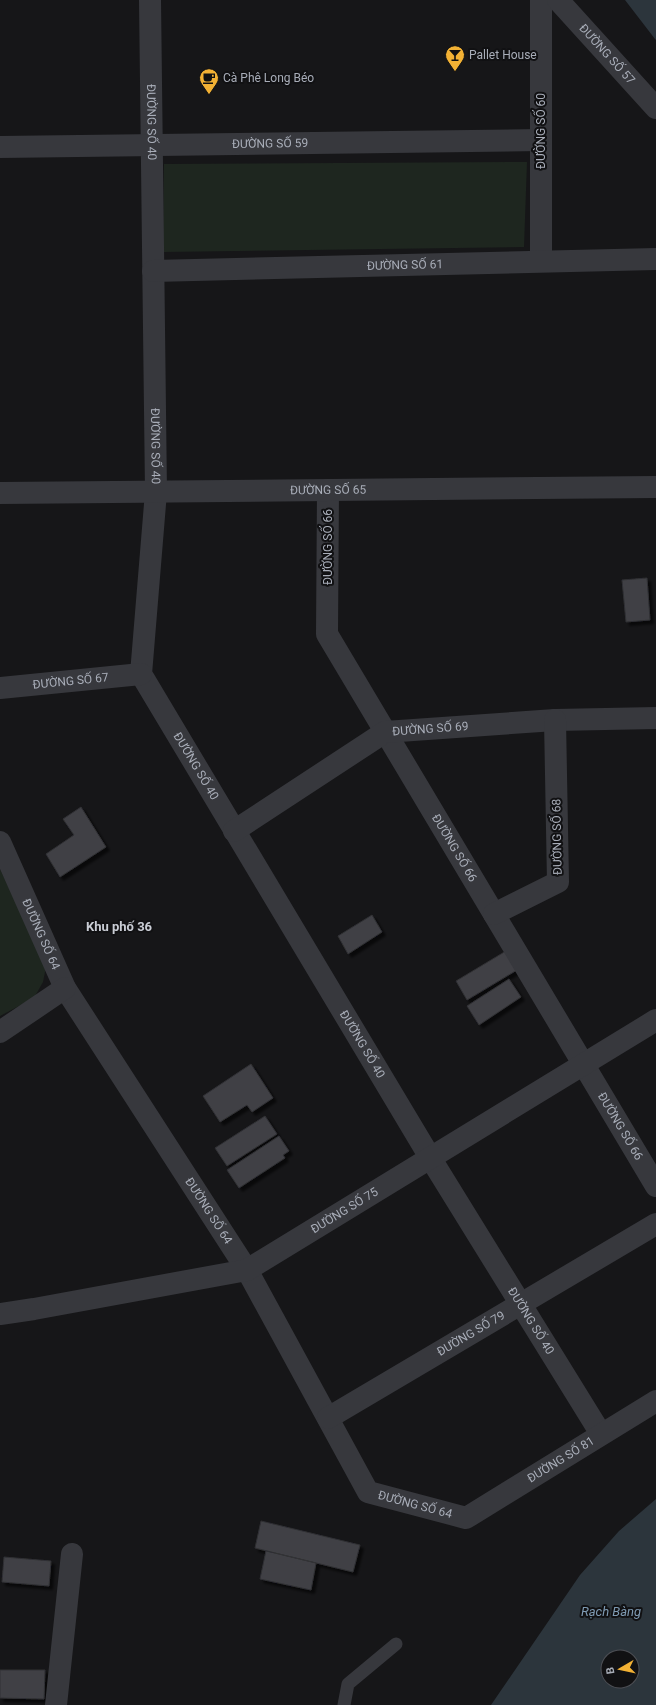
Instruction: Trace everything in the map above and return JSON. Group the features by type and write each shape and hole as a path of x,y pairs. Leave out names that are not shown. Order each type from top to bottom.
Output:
{"street":[{"name":"ĐƯỜNG SỐ 40","path":"150,0 156,492 142,674 430,1159 601,1434"},
{"name":"ĐƯỜNG SỐ 60","path":"541,0 540,140 542,261"},
{"name":"ĐƯỜNG SỐ 57","path":"558,0 656,108"},
{"name":"ĐƯỜNG SỐ 59","path":"0,147 540,140"},
{"name":"ĐƯỜNG SỐ 61","path":"153,271 656,259"},
{"name":"ĐƯỜNG SỐ 65","path":"0,493 656,487"},
{"name":"ĐƯỜNG SỐ 66","path":"328,490 327,634 656,1186"},
{"name":"ĐƯỜNG SỐ 67","path":"0,688 142,674"},
{"name":"ĐƯỜNG SỐ 69","path":"234,831 385,732 555,720 656,718"},
{"name":"ĐƯỜNG SỐ 68","path":"494,914 558,882 555,720"},
{"name":"ĐƯỜNG SỐ 64","path":"0,842 64,988 247,1270 368,1492 466,1518"},
{"path":"0,1032 64,988"},
{"name":"ĐƯỜNG SỐ 75","path":"0,1314 247,1270 656,1020"},
{"name":"ĐƯỜNG SỐ 79","path":"328,1418 656,1224"},
{"name":"ĐƯỜNG SỐ 81","path":"466,1518 656,1401"},
{"path":"56,1705 72,1554"}],"lane":[{"path":"344,1705 348,1684 396,1644"}],"shaded area":[{"path":"527,162 524,247 163,252 164,164"},
{"path":"0,869 46,967 43,982 34,998 0,1016"}],"water":[{"path":"625,0 656,0 656,40 655,39"},
{"name":"Rạch Bàng","path":"656,1499 656,1705 491,1705 580,1575 619,1531"}],"building":[{"path":"647,578 650,620 626,622 622,580"},
{"path":"81,807 106,847 60,877 46,854 74,835 63,819"},
{"path":"372,915 382,932 348,954 338,936"},
{"path":"511,948 522,967 467,1000 456,981"},
{"path":"509,979 521,997 479,1025 467,1006"},
{"path":"251,1064 273,1098 252,1112 247,1105 220,1122 203,1096"},
{"path":"265,1116 277,1134 227,1166 215,1148"},
{"path":"279,1136 289,1151 283,1155 285,1158 239,1188 227,1170"},
{"path":"261,1521 360,1545 353,1572 255,1548"},
{"path":"266,1551 316,1563 311,1590 260,1579"},
{"path":"4,1557 51,1561 49,1586 2,1582"},
{"path":"0,1670 45,1670 44,1699 0,1698"}],"place":[{"name":"Pallet House","path":"455,72"},
{"name":"Cà Phê Long Béo","path":"209,95"}],"district":[{"name":"Khu phố 36","path":"119,926"}]}
